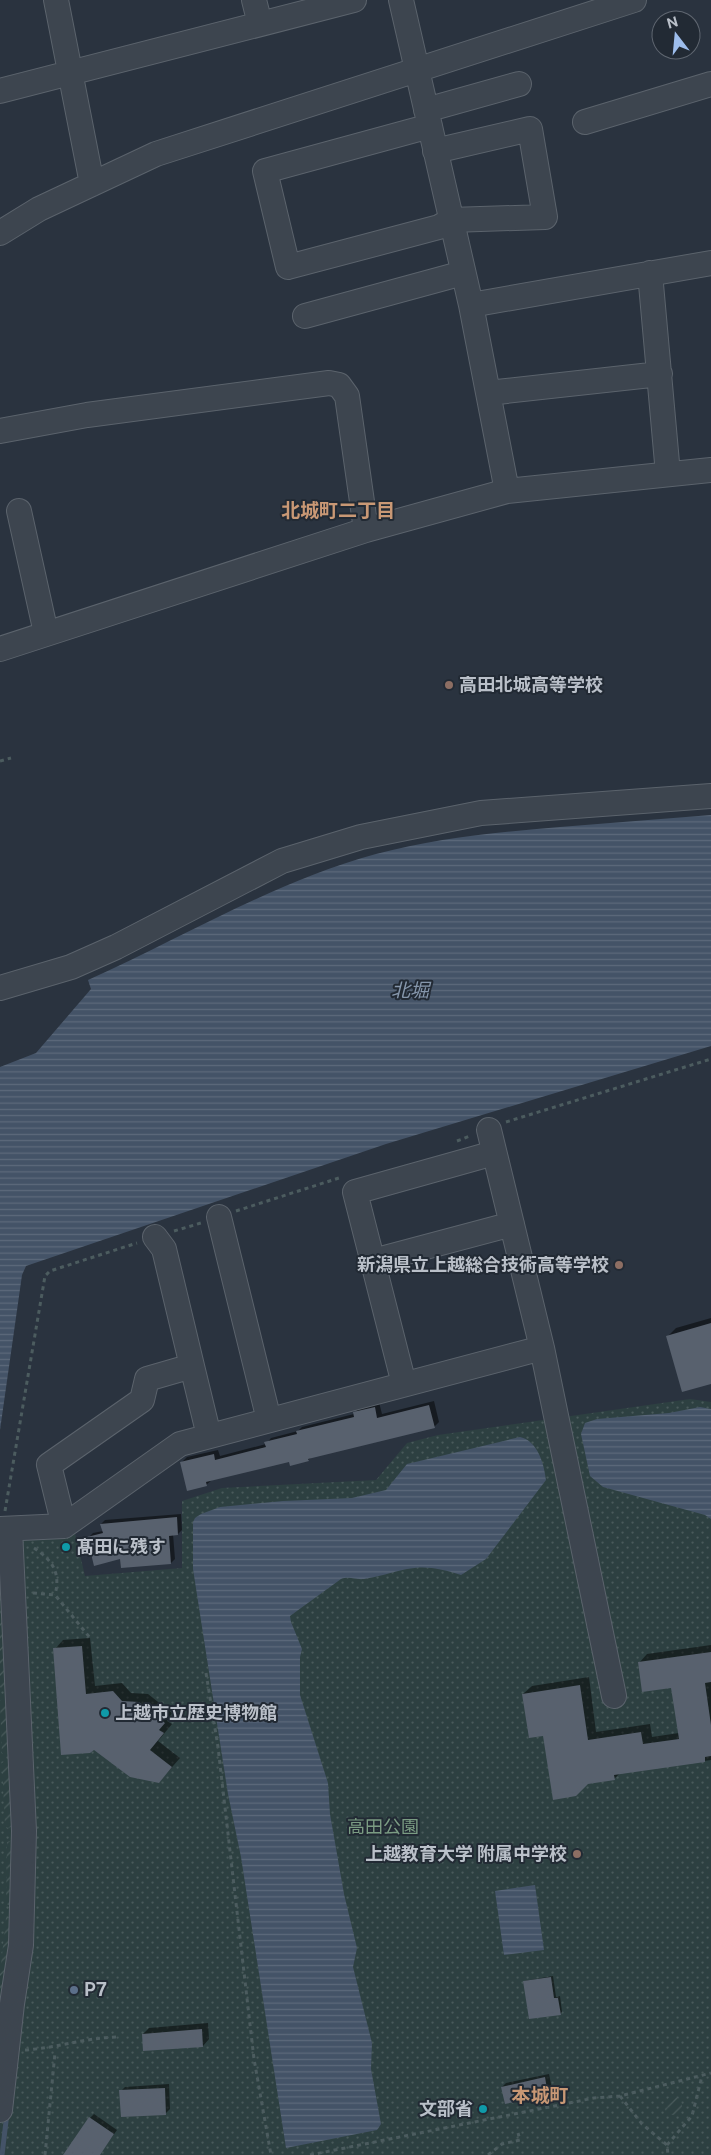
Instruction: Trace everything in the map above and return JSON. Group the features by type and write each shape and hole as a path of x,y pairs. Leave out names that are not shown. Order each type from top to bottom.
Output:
{"street":[{"path":"56,0 92,184"},
{"path":"254,0 260,24"},
{"path":"0,91 354,0"},
{"path":"401,0 470,305 507,491"},
{"path":"0,233 39,209 156,154 634,0"},
{"path":"435,151 530,129 545,217 451,220 439,227 288,266 265,171 428,118 520,84"},
{"path":"585,122 711,84"},
{"path":"470,305 711,263"},
{"path":"305,316 463,273"},
{"path":"650,273 668,474"},
{"path":"488,393 660,374"},
{"path":"0,431 156,405 329,383 339,385 348,396 366,530"},
{"path":"0,649 366,530 507,491 711,470"},
{"path":"19,511 46,633"},
{"path":"0,988 71,967 116,947 282,861 360,837 481,813 711,796"},
{"path":"489,1130 542,1348 614,1696"},
{"path":"404,1384 355,1192 494,1153"},
{"path":"219,1217 269,1420"},
{"path":"373,1261 512,1224"},
{"path":"156,1237 164,1249 209,1436"},
{"path":"0,2110 21,1945 24,1831 5,1529 64,1526 175,1446 542,1348"},
{"path":"64,1526 49,1465 142,1400 147,1379 192,1366"}],"path":[{"path":"0,761 11,758"},
{"path":"489,1130 504,1123 711,1059"},
{"path":"27,1544 50,1559 58,1584 55,1595"},
{"path":"32,1593 55,1595 91,1639"},
{"path":"206,1673 218,1747 254,2059 271,2155"},
{"path":"7,2052 55,2048 90,2038 116,2037"},
{"path":"45,2155 55,2053"},
{"path":"310,2155 594,2098 620,2096 711,2073"},
{"path":"667,2146 692,2116 702,2076"},
{"path":"620,2096 642,2124 667,2146 668,2155"},
{"path":"488,2155 502,2144 520,2140 518,2133"}],"green space":[{"name":"高田公園","path":"690,1399 711,1402 711,2155 0,2155 0,1536 38,1539 57,1536 74,1529 85,1576 182,1568 182,1501 222,1488 376,1480 407,1443 438,1435"},
{"path":"0,1546 6,1688 2,1689 0,1687"},
{"path":"6,1699 11,1752 4,1755 2,1753 0,1701"},
{"path":"9,1761 14,1826 8,1828 5,1826 2,1763"},
{"path":"13,1840 11,1905 8,1905 6,1903 7,1842"},
{"path":"11,1917 0,2015 0,1974 6,1918"},
{"path":"669,2097 677,2097 682,2102 680,2113 669,2115 664,2110 664,2102"}],"water":[{"name":"北堀","path":"711,815 711,1046 386,1144 26,1266 22,1275 0,1430 0,1067 36,1053 91,989 88,980 230,911 301,879 376,854 421,844 490,834"},
{"path":"700,1407 711,1409 711,1519 705,1515 603,1487 590,1476 581,1434 585,1423 597,1419 669,1413"},
{"path":"520,1437 526,1439 536,1448 542,1460 546,1480 486,1559 461,1575 441,1569 420,1567 364,1579 341,1579 290,1616 302,1649 300,1657 300,1695 328,1783 330,1814 344,1894 357,1948 353,1967 372,2043 371,2069 381,2124 377,2130 286,2148 241,1857 228,1794 193,1569 193,1522 201,1514 220,1507 283,1501 352,1498 386,1490 407,1464"},
{"path":"535,1885 544,1950 504,1955 495,1891"}],"building":[{"path":"711,1323 711,1384 682,1392 666,1336"},
{"path":"429,1405 435,1428 308,1459 309,1461 290,1466 289,1462 206,1482 207,1486 187,1491 180,1462 214,1454 215,1460 266,1447 264,1442 297,1434 296,1431 354,1417 353,1412 375,1407 377,1418"},
{"path":"177,1517 178,1535 169,1536 171,1564 121,1568 120,1559 94,1566 87,1537 103,1533 100,1524"},
{"name":"上越市立歴史博物館","path":"82,1646 86,1694 113,1691 122,1701 139,1702 165,1723 159,1730 164,1733 150,1750 172,1767 159,1783 130,1777 94,1750 90,1753 61,1755 53,1648"},
{"path":"711,1652 711,1682 705,1683 711,1725 711,1756 705,1757 705,1762 614,1775 615,1780 588,1784 576,1796 553,1800 543,1736 529,1738 522,1694 580,1685 588,1740 641,1732 643,1744 679,1739 671,1688 642,1692 638,1662"},
{"path":"551,1977 554,1998 558,1998 561,2015 529,2019 523,1981"},
{"path":"202,2029 203,2047 143,2051 142,2034"},
{"path":"545,2077 548,2095 505,2104 501,2087"},
{"path":"165,2088 166,2115 121,2117 119,2090"},
{"path":"89,2117 114,2134 100,2155 63,2155"}],"waterway":[{"path":"2,2155 7,2113"}],"place":[{"name":"高田北城高等学校","path":"449,685"},
{"name":"新潟県立上越総合技術高等学校","path":"619,1265"},
{"name":"髙田に残す","path":"66,1547"},
{"name":"上越市立歴史博物館","path":"105,1713"},
{"name":"上越教育大学 附属中学校","path":"577,1854"},
{"name":"P7","path":"74,1990"},
{"name":"文部省","path":"483,2109"}],"district":[{"name":"北城町二丁目","path":"338,510"},
{"name":"本城町","path":"540,2095"}]}
